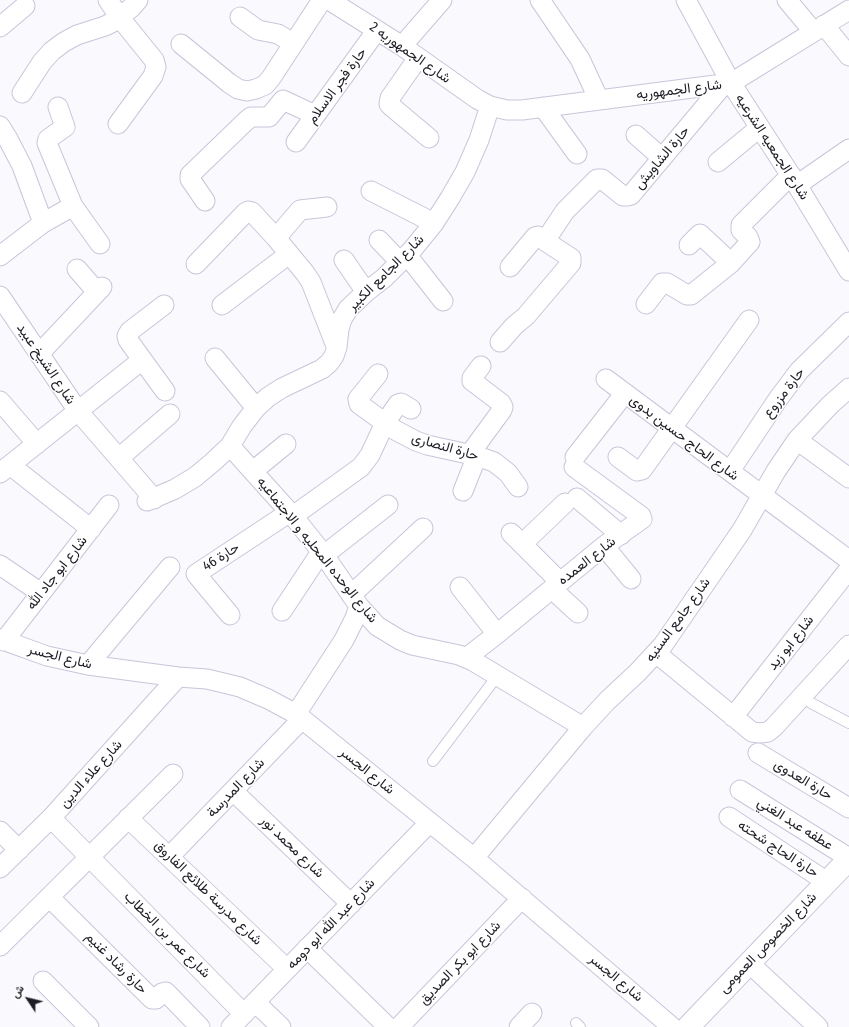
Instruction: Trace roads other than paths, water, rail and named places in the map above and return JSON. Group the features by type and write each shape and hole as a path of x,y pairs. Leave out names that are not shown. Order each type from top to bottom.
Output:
{"street":[{"path":"108,0 120,18 154,60 156,67 153,76 118,124"},
{"path":"22,93 42,62 52,51 77,34 105,26 120,18 138,0"},
{"path":"181,44 238,89 247,91 256,90 265,85 322,0"},
{"name":"شارع الجمهوريه 2","path":"329,0 402,46 470,95 490,106"},
{"path":"402,46 442,0"},
{"path":"540,0 580,59 599,100"},
{"name":"شارع الجمعيه الشرعيه","path":"686,0 727,84 794,180 849,271"},
{"path":"787,0 849,56"},
{"path":"0,27 25,6"},
{"name":"شارع الجمهوريه","path":"490,106 507,110 522,110 727,84 849,10"},
{"path":"240,17 258,30 278,34 293,43"},
{"name":"حارة فجر الاسلام","path":"296,142 377,30"},
{"path":"418,58 390,98 389,104 429,138"},
{"name":"حارة الشاويش","path":"544,241 565,211 596,180 602,179 623,196 630,196 727,84"},
{"path":"205,201 190,179 190,175 250,117 269,117 283,100 315,115"},
{"name":"شارع الجامع الكبير","path":"150,500 175,489 195,477 213,462 230,446 242,426 256,408 268,397 282,388 322,369 329,363 334,356 337,347 342,319 348,310 404,259 434,223 450,198 465,172 479,140 490,106"},
{"path":"58,107 65,127 48,138 46,141 73,206 100,244"},
{"path":"542,107 577,154"},
{"path":"0,126 8,138 22,166 43,223"},
{"path":"718,162 759,128"},
{"path":"636,135 662,158"},
{"path":"646,304 662,283 667,283 687,295 691,295 731,263 750,242 748,237 741,230 741,225 794,180 849,149"},
{"path":"371,191 434,223"},
{"path":"0,256 43,223 73,206"},
{"path":"276,238 300,210 327,207"},
{"path":"196,264 248,211 252,212 276,238 311,282 337,347"},
{"path":"689,245 700,234 731,263"},
{"path":"500,342 514,326 526,316 571,263 571,258 538,236 535,237 510,267"},
{"path":"379,240 404,259 443,301"},
{"path":"222,305 289,254"},
{"path":"344,260 366,292"},
{"path":"39,354 99,289 77,269"},
{"name":"شارع الشيخ عبيد","path":"1,299 78,411 119,458 150,500"},
{"path":"164,304 126,336 165,391"},
{"path":"618,457 640,471 749,320"},
{"name":"حارة مزروع","path":"730,471 778,399 799,371 849,322"},
{"path":"214,358 256,408"},
{"path":"78,411 142,360"},
{"path":"463,491 473,455 503,408 501,403 472,381 472,378 481,366"},
{"name":"حارة النصارى","path":"378,374 358,399 358,403 395,430 416,441 486,459 501,467 508,473 518,487"},
{"name":"شارع الحاج حسين بدوى","path":"606,379 849,560"},
{"name":"شارع جامع السنيه","path":"474,858 583,727 656,653 735,540 763,496 776,471 797,440 830,404 849,388"},
{"name":"شارع العمده","path":"466,658 604,546 642,519 641,516 574,462 625,393"},
{"path":"0,402 37,444"},
{"path":"292,514 361,467 370,455 385,423 398,404 401,403 411,409"},
{"name":"شارع الشيخ عبيد","path":"5,469 78,411"},
{"path":"119,458 170,414"},
{"path":"797,440 849,478"},
{"path":"253,471 286,444"},
{"name":"شارع الوحده المحليه و الاجتماعيه","path":"230,446 292,514 367,617 376,626 412,645 444,651 466,658 498,675 583,727"},
{"path":"5,469 91,529"},
{"path":"578,613 516,539 571,500 621,535"},
{"name":"شارع ابو جاد الله","path":"2,640 41,593 109,505"},
{"path":"282,611 322,554 388,505"},
{"name":"حارة 46","path":"230,615 196,574 292,514"},
{"path":"355,600 423,528"},
{"path":"604,546 631,579"},
{"path":"0,565 41,593"},
{"path":"88,665 170,567"},
{"name":"شارع ابو زيد","path":"734,717 849,569"},
{"path":"460,587 497,634"},
{"name":"شارع المدرسة","path":"169,857 233,791 299,716 344,640 352,623 355,600"},
{"name":"شارع الجسر","path":"2,640 47,656 88,665 178,677 207,679 240,687 268,699 299,716 522,898 672,1027"},
{"path":"656,653 752,732 760,733 768,732 774,727 849,645"},
{"name":"شارع علاء الدين","path":"0,868 51,818 178,677"},
{"name":"حارة العدوى","path":"758,753 849,808"},
{"path":"0,946 173,774"},
{"name":"عطفه عبد الغني","path":"740,790 849,859"},
{"name":"شارع محمد نور","path":"233,791 351,904"},
{"name":"حارة الحاج شحته","path":"729,817 827,882"},
{"name":"شارع عمر بن الخطاب","path":"51,818 89,857 249,1008 280,1027"},
{"name":"شارع مدرسة طلائع الفاروق","path":"128,818 287,969"},
{"name":"شارع عبد الله ابو دومه","path":"231,1027 430,822"},
{"path":"0,831 18,850"},
{"name":"شارع الخصوص العمومى","path":"688,1027 849,859"},
{"name":"حارة رشاد غنيم","path":"49,897 152,999 156,999 163,992 166,992 200,1027"},
{"name":"شارع ابو بكر الصديق","path":"409,1024 522,898"},
{"path":"307,948 388,1027"},
{"path":"749,963 818,1027"},
{"path":"43,981 89,1027"},
{"path":"519,1027 532,1013"}],"lane":[{"path":"433,761 498,675"},
{"path":"811,703 849,724"}]}
